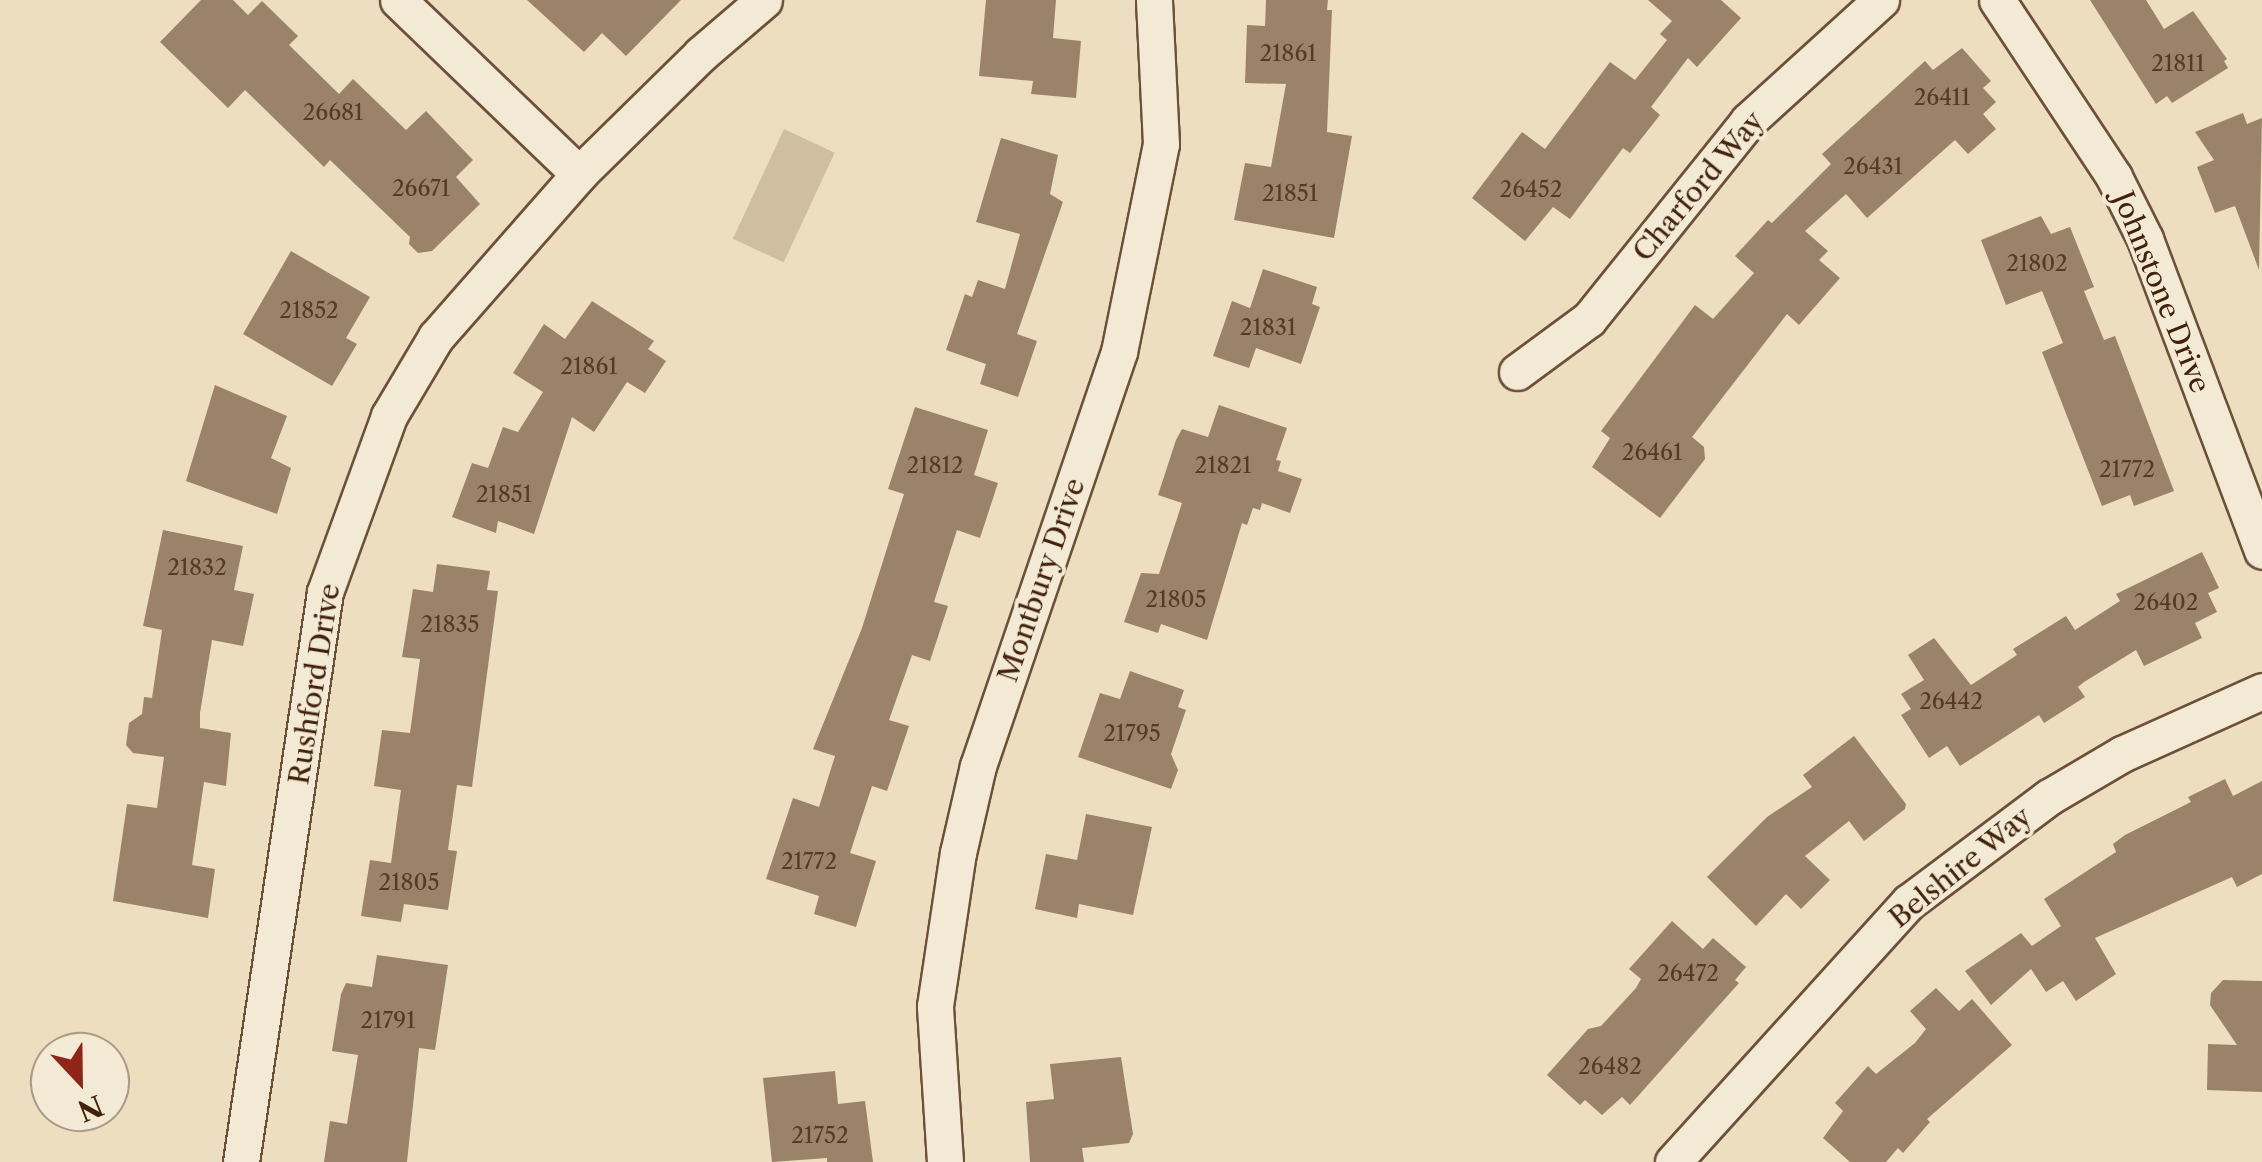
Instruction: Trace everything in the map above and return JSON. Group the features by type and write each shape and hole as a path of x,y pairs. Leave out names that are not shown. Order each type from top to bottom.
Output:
{"street":[{"path":"398,0 580,174"},
{"name":"Rushford Drive","path":"242,1162 325,592 388,416 436,337 580,174 701,54 764,0"},
{"name":"Montbury Drive","path":"946,1162 935,1006 958,852 978,766 1119,352 1161,144 1154,0"},
{"name":"Charford Way","path":"1517,372 1590,319 1748,122 1881,0"},
{"name":"Johnstone Drive","path":"1997,0 2105,162 2145,239 2262,550"},
{"name":"Belshire Way","path":"1674,1162 1846,968 1922,891 2049,797 2122,754 2262,691"}],"shaded area":[{"path":"784,129 835,153 784,262 733,239"}],"building":[{"path":"201,0 233,0 248,15 262,1 298,36 289,45 339,94 353,79 406,130 426,111 473,160 456,177 480,204 432,251 418,253 409,244 410,237 330,160 324,167 245,90 228,108 160,42"},
{"path":"527,0 681,0 626,56 602,33 584,52"},
{"path":"986,0 1056,0 1053,38 1081,41 1076,98 1031,94 1033,81 979,76"},
{"path":"1266,0 1328,0 1327,10 1332,10 1327,132 1352,136 1334,238 1234,220 1245,163 1271,167 1286,84 1245,83 1247,25 1265,26"},
{"path":"1648,0 1721,0 1741,18 1697,67 1688,58 1651,107 1660,115 1630,153 1623,148 1570,219 1553,207 1525,241 1472,198 1522,132 1545,149 1610,62 1635,80 1667,40 1660,34 1672,21"},
{"path":"2090,0 2146,0 2164,29 2193,11 2227,59 2224,61 2228,68 2172,103 2167,96 2156,104"},
{"path":"1962,48 1991,81 1983,88 1996,102 1983,114 1996,129 1968,154 1955,140 1867,218 1846,194 1805,231 1828,251 1819,260 1840,278 1799,325 1787,314 1692,437 1704,447 1705,459 1660,518 1592,467 1610,438 1601,431 1695,305 1713,319 1754,273 1735,256 1768,220 1772,223 1831,164 1822,154 1925,61 1933,70"},
{"path":"2243,113 2247,124 2262,118 2259,270 2235,206 2215,213 2197,167 2214,160 2195,132"},
{"path":"1001,138 1058,155 1050,194 1063,202 1017,334 1037,341 1018,397 980,384 986,364 946,350 965,294 972,297 978,280 1005,289 1020,234 976,222"},
{"path":"2041,216 2051,234 2070,227 2094,287 2084,291 2104,340 2115,336 2174,491 2134,506 2130,495 2102,506 2042,352 2063,343 2042,291 2006,305 1981,240"},
{"path":"291,251 370,297 346,338 357,344 332,386 243,334"},
{"path":"1263,269 1317,287 1312,304 1320,307 1301,364 1256,348 1249,368 1213,356 1232,301 1250,308"},
{"path":"592,301 654,341 648,349 666,361 645,393 627,382 594,432 572,417 534,534 498,521 496,533 452,517 472,463 488,468 503,427 518,432 543,392 513,373 544,324 565,339"},
{"path":"215,385 287,416 271,458 291,468 277,514 186,481"},
{"path":"1219,405 1287,428 1276,460 1281,461 1278,471 1302,479 1290,513 1262,503 1260,510 1253,508 1247,525 1242,523 1207,640 1161,624 1158,633 1124,622 1141,573 1159,574 1182,503 1158,495 1176,440 1182,429 1208,437"},
{"path":"915,407 988,430 974,475 998,483 980,538 957,530 934,602 948,606 930,661 912,655 889,720 909,726 887,791 872,786 850,853 876,861 856,927 814,914 819,896 766,879 793,798 819,807 835,756 813,749 862,628 904,494 888,489"},
{"path":"163,530 243,546 234,590 254,594 243,646 212,640 200,713 200,728 231,733 226,786 204,782 192,865 215,869 208,918 113,901 127,804 157,808 164,757 133,753 126,745 129,723 142,714 144,697 152,698 162,630 143,626"},
{"path":"2202,552 2219,588 2208,593 2217,612 2195,623 2202,638 2144,666 2136,650 2078,687 2085,697 2044,723 2039,715 1960,766 1947,746 1929,758 1901,715 1911,709 1901,694 1924,680 1908,655 1934,638 1971,685 2017,655 2013,649 2066,616 2075,630 2120,601 2116,594"},
{"path":"437,564 490,571 487,590 498,591 472,787 457,785 448,850 457,851 448,910 404,904 401,922 361,916 370,860 391,863 401,790 374,786 382,730 410,733 420,659 402,657 413,589 433,592"},
{"path":"1130,671 1184,690 1178,707 1186,710 1171,754 1178,770 1171,789 1078,757 1100,693 1120,699"},
{"path":"1854,736 1906,804 1905,809 1864,841 1849,821 1805,856 1830,880 1801,909 1786,894 1756,926 1707,877 1767,817 1812,787 1803,775"},
{"path":"2225,779 2233,796 2262,781 2262,874 2237,887 2232,877 2095,938 2116,974 2076,1001 2063,981 2046,992 2031,969 1991,1005 1965,971 2021,933 2032,946 2061,926 2044,899 2116,852 2113,844 2125,835 2191,802 2188,797"},
{"path":"1086,814 1152,827 1133,915 1079,904 1077,918 1035,909 1046,854 1077,860"},
{"path":"1672,921 1703,949 1713,938 1746,967 1735,980 1739,983 1630,1105 1622,1097 1602,1115 1585,1100 1580,1105 1547,1075 1588,1029 1601,1026 1636,988 1641,979 1629,969"},
{"path":"377,955 448,965 435,1050 419,1048 407,1162 324,1162 330,1121 347,1124 358,1055 332,1051 341,994 346,983 372,987"},
{"path":"2223,980 2262,981 2262,1092 2207,1090 2208,1044 2237,1045 2210,1005 2211,993"},
{"path":"1936,988 1959,1011 1972,999 2012,1045 1927,1119 1930,1122 1903,1153 1898,1148 1886,1162 1850,1162 1823,1138 1843,1111 1835,1103 1868,1066 1876,1074 1915,1043 1926,1029 1910,1011"},
{"path":"1121,1057 1133,1134 1129,1143 1082,1148 1084,1162 1030,1162 1026,1102 1054,1099 1050,1064"},
{"path":"835,1071 838,1104 865,1101 873,1162 827,1162 827,1158 772,1162 763,1078"}]}
